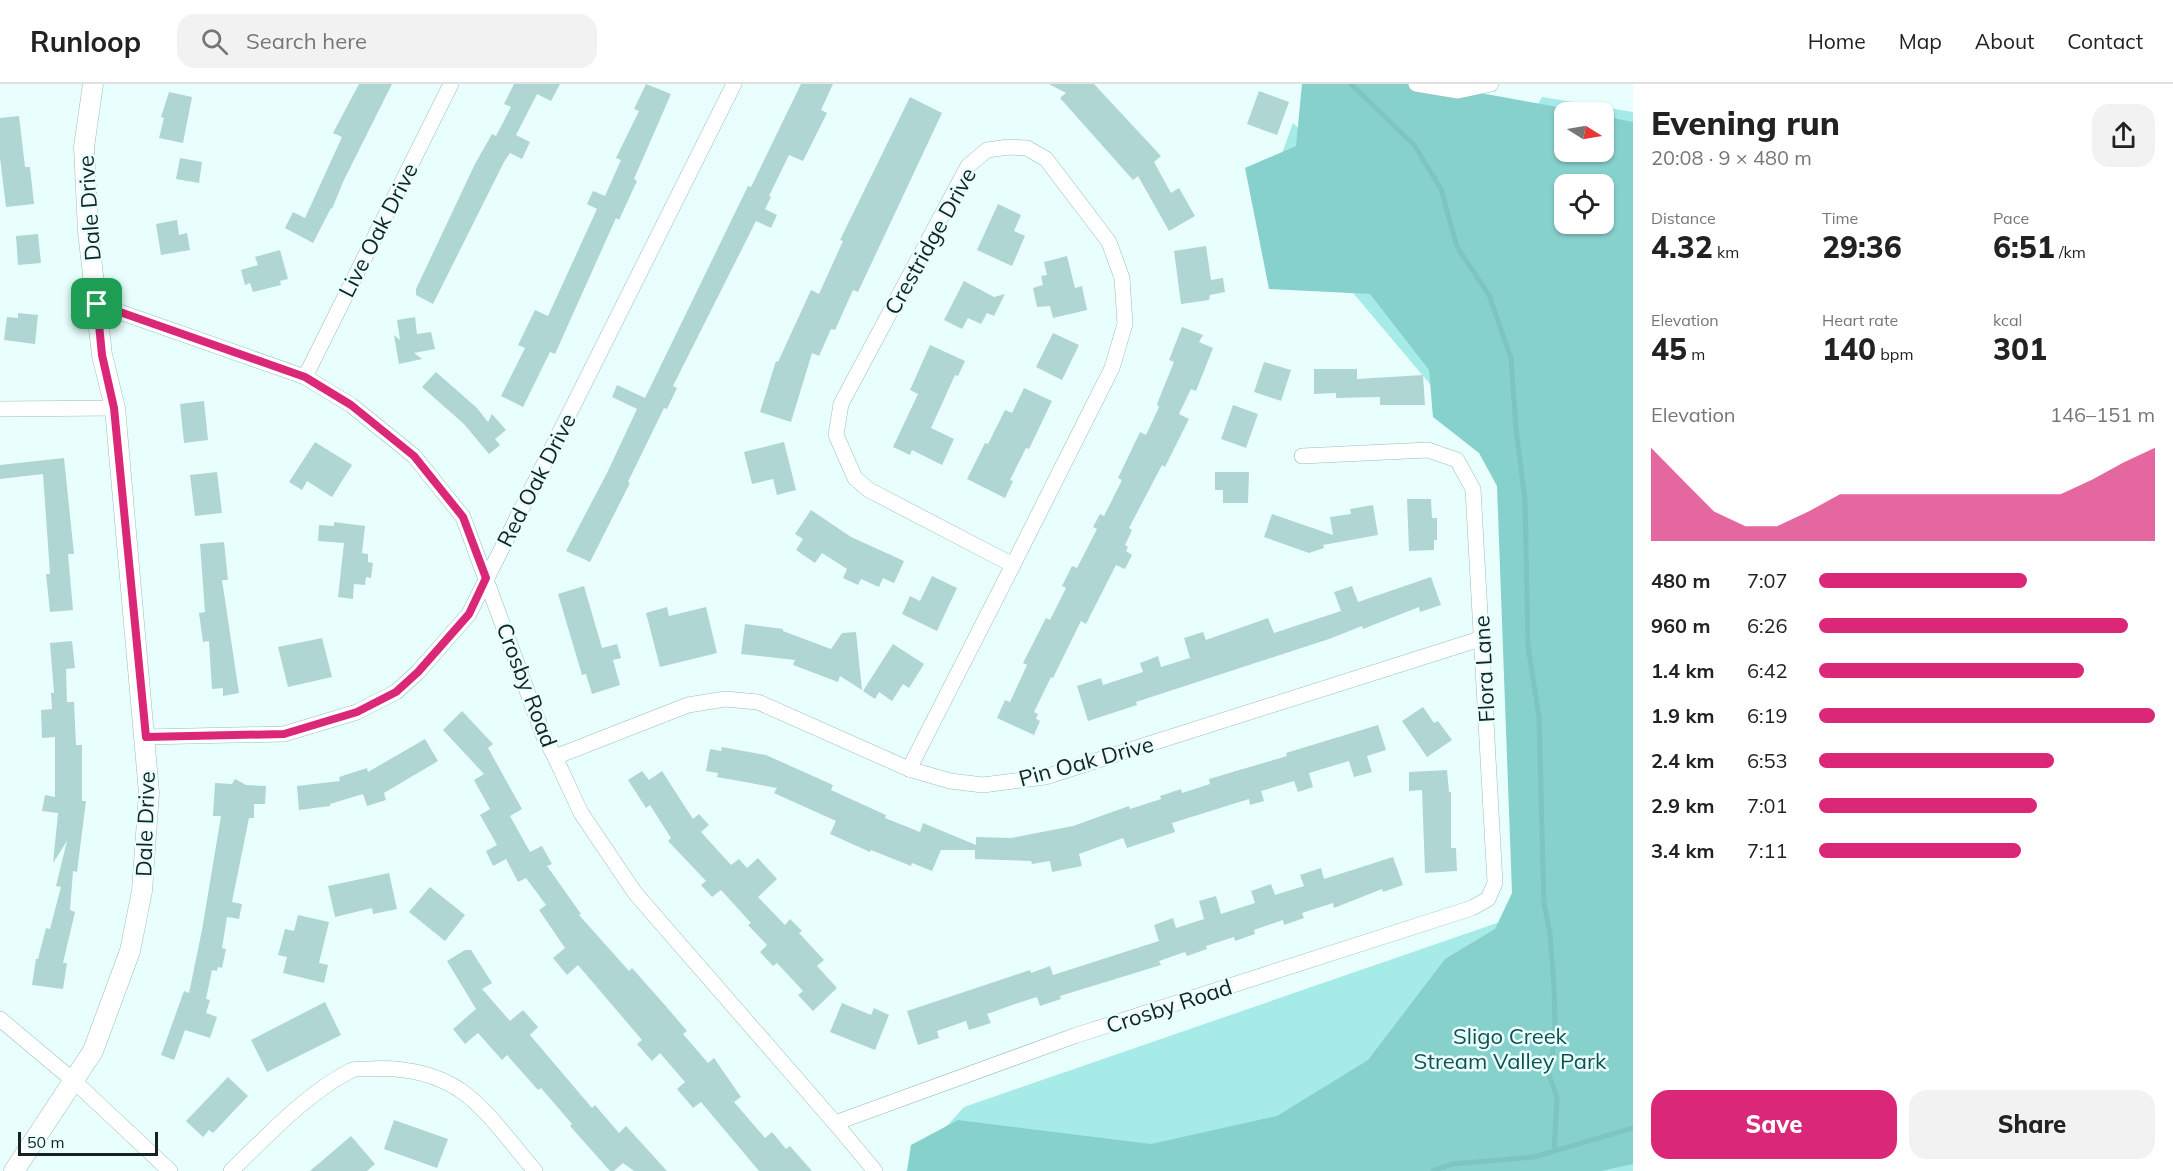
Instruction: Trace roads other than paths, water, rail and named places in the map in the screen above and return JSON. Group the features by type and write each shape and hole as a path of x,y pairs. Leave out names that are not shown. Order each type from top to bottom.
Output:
{"street":[{"name":"Dale Drive","path":"14,1171 93,1051 129,951 142,891 149,793 146,737 114,408 107,376 111,354 110,341 100,333 88,231 84,147 93,84"},
{"name":"Live Oak Drive","path":"305,377 451,84"},
{"name":"Red Oak Drive","path":"146,737 284,734 357,712 396,692 418,672 469,614 734,84"},
{"path":"1416,84 1458,91 1491,84"},
{"name":"Crestridge Drive","path":"909,769 1013,565 1112,368 1125,324 1122,278 1109,242 1046,159 1027,148 1009,147 987,150 968,166 841,404 836,435 855,478 869,490 1013,565"},
{"name":"Crosby Road","path":"97,304 305,377 351,405 414,456 463,517 544,738 581,813 635,893 875,1171"},
{"path":"0,409 114,408"},
{"name":"Flora Lane","path":"1302,456 1428,450 1457,460 1473,489 1483,638 1494,883"},
{"name":"Pin Oak Drive","path":"555,757 688,705 725,699 758,702 909,769 950,781 983,785 1045,777 1483,638"},
{"name":"Crosby Road","path":"835,1123 1074,1036 1472,908 1488,899 1494,883"},
{"path":"0,1019 74,1081 170,1171"},
{"path":"231,1171 270,1132 319,1091 352,1070 389,1067 422,1072 460,1090 482,1111 535,1171"}],"waterway":[{"path":"1351,84 1414,145 1441,189 1457,247 1489,295 1511,358 1516,429 1525,500 1528,646 1539,717 1544,904 1550,933 1554,987 1555,1026 1548,1072 1557,1098 1554,1151"},
{"path":"1433,1171 1452,1164 1534,1157 1633,1128"}],"park label":[{"name":"Sligo Creek Stream Valley Park","path":"1510,1048"}]}
